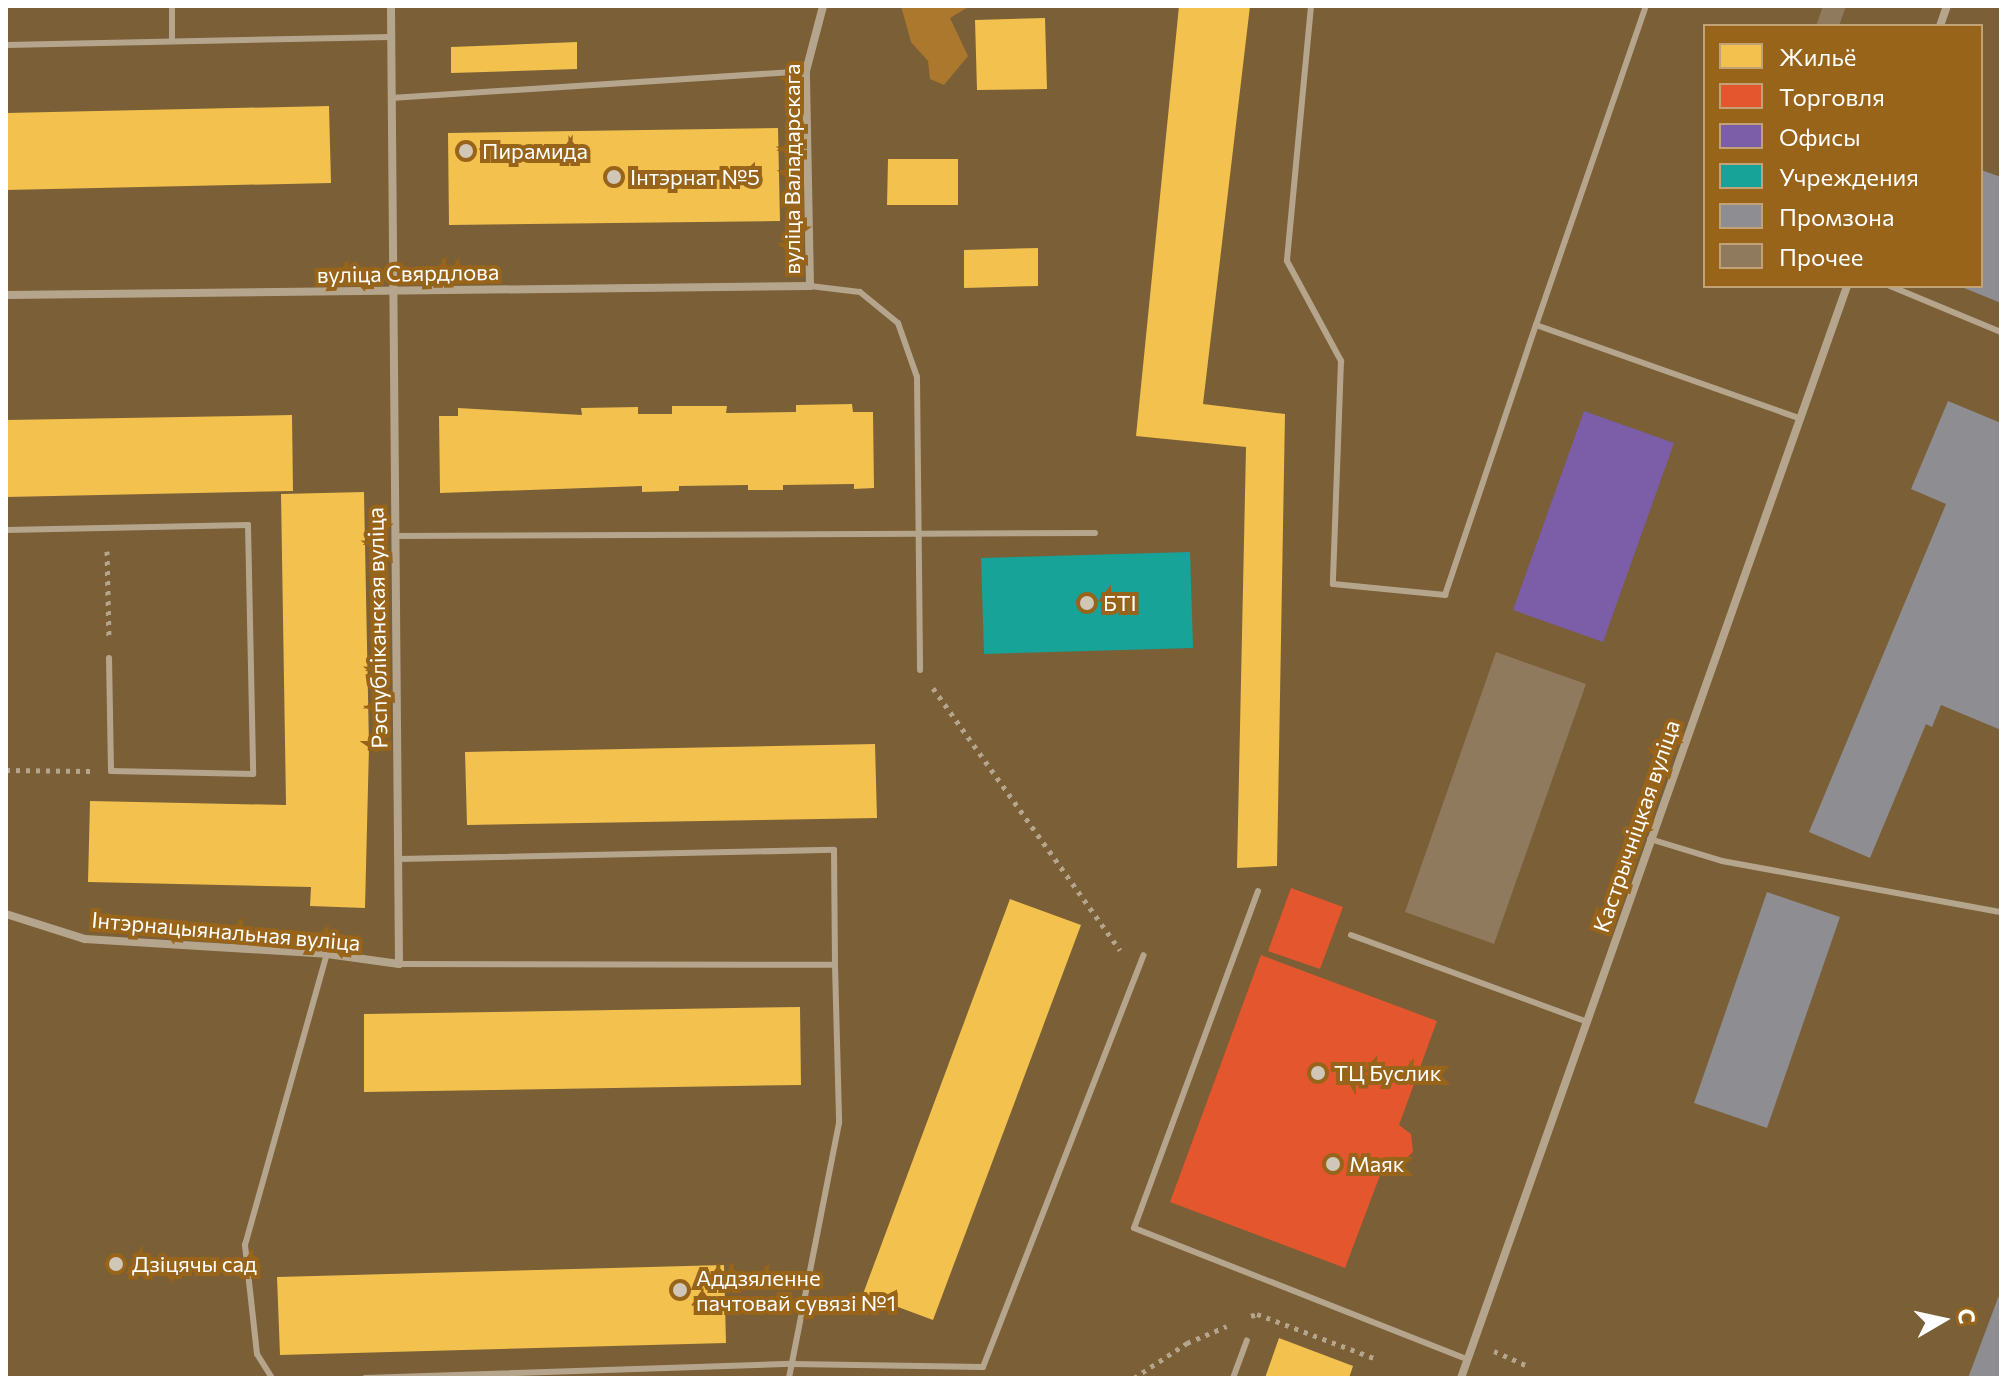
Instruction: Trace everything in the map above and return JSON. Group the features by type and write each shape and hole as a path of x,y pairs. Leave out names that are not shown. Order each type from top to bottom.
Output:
{"street":[{"name":"Рэспубліканская вуліца","path":"391,6 390,291 399,964"},
{"name":"вуліца Валадарскага","path":"810,286 806,71 823,6"},
{"name":"вуліца Свярдлова","path":"6,295 810,286"},
{"name":"Кастрычніцкая вуліца","path":"1461,1378 1846,288"},
{"name":"Інтэрнацыянальная вуліца","path":"6,914 85,939 327,954 399,964"}],"lane":[{"path":"172,6 172,40"},
{"path":"1311,6 1287,261 1341,361 1333,584 1445,595 1646,6"},
{"path":"6,45 390,37"},
{"path":"389,98 806,71"},
{"path":"810,286 860,292 898,323 917,377 920,670"},
{"path":"1895,288 2001,332"},
{"path":"1536,325 1799,418"},
{"path":"6,530 248,525 253,774 111,771 109,658"},
{"path":"394,536 918,531 1095,533"},
{"path":"1650,839 1722,861 2001,912"},
{"path":"398,859 834,850 839,1123 789,1378"},
{"path":"1258,891 1134,1228 1467,1359"},
{"path":"1351,935 1587,1022"},
{"path":"272,1378 257,1354 245,1245 327,954"},
{"path":"365,1378 792,1364 983,1367 1144,955"},
{"path":"399,964 835,965"},
{"path":"1233,1378 1247,1340"}],"path":[{"path":"107,528 109,658"},
{"path":"920,670 1124,955"},
{"path":"6,770 111,771"},
{"path":"1247,1340 1269,1281"},
{"path":"1134,1378 1187,1343 1257,1314 1377,1359"},
{"path":"1475,1342 1530,1367"}],"shaded area":[{"path":"901,6 970,6 950,18 968,56 944,85 930,79 928,61 911,42"}],"building: Жильё":[{"path":"1179,6 1250,6 1203,404 1285,414 1277,866 1237,868 1246,447 1136,436"},
{"path":"1045,18 1047,89 977,90 975,20"},
{"path":"577,42 577,69 451,73 451,47"},
{"path":"329,106 331,183 6,190 6,113"},
{"name":"Інтэрнат №5","path":"778,128 780,221 449,225 448,133"},
{"path":"888,159 958,159 958,205 887,205"},
{"path":"1038,248 1038,286 964,288 964,250"},
{"path":"852,404 853,412 873,412 874,488 854,489 854,484 783,485 783,490 748,490 748,485 679,486 679,491 642,492 642,486 440,493 439,416 458,416 458,408 582,415 581,408 638,407 638,414 672,414 672,406 727,406 726,413 796,412 796,405"},
{"path":"292,415 293,491 6,497 6,420"},
{"path":"364,492 369,747 365,908 310,906 311,887 88,882 90,801 286,805 281,494"},
{"path":"875,744 877,818 467,825 465,752"},
{"path":"1010,899 1081,925 933,1320 863,1294"},
{"path":"800,1007 801,1085 364,1092 364,1014"},
{"path":"724,1265 726,1343 280,1355 277,1277"},
{"path":"1279,1338 1353,1366 1349,1378 1265,1378"}],"building: Торговля":[{"path":"1291,888 1343,907 1320,969 1268,951"},
{"name":"ТЦ Буслик","path":"1261,955 1437,1021 1399,1125 1411,1134 1413,1152 1401,1163 1385,1162 1345,1268 1170,1202"}],"building: Офисы":[{"path":"1584,411 1674,443 1603,642 1513,610"}],"building: Учреждения":[{"name":"БТІ","path":"1190,552 1193,648 984,654 981,558"}],"building: Промзона":[{"path":"1983,171 2001,177 2001,303 1964,288 1983,288"},
{"path":"1948,401 2001,423 2001,730 1941,705 1932,727 1926,724 1870,858 1809,832 1946,504 1911,489"},
{"path":"1767,892 1840,917 1767,1128 1694,1103"},
{"path":"2001,1290 2001,1378 1968,1378"}],"building: Прочее":[{"path":"1823,6 1846,6 1840,24 1817,24"},
{"path":"1496,652 1586,684 1494,944 1405,912"}],"place":[{"name":"Пирамида","path":"466,151"},
{"name":"Інтэрнат №5","path":"614,177"},
{"name":"БТІ","path":"1087,603"},
{"name":"ТЦ Буслик","path":"1318,1073"},
{"name":"Маяк","path":"1333,1164"},
{"name":"Дзіцячы сад","path":"116,1264"},
{"name":"Аддзяленне пачтовай сувязі №1","path":"680,1290"}]}
